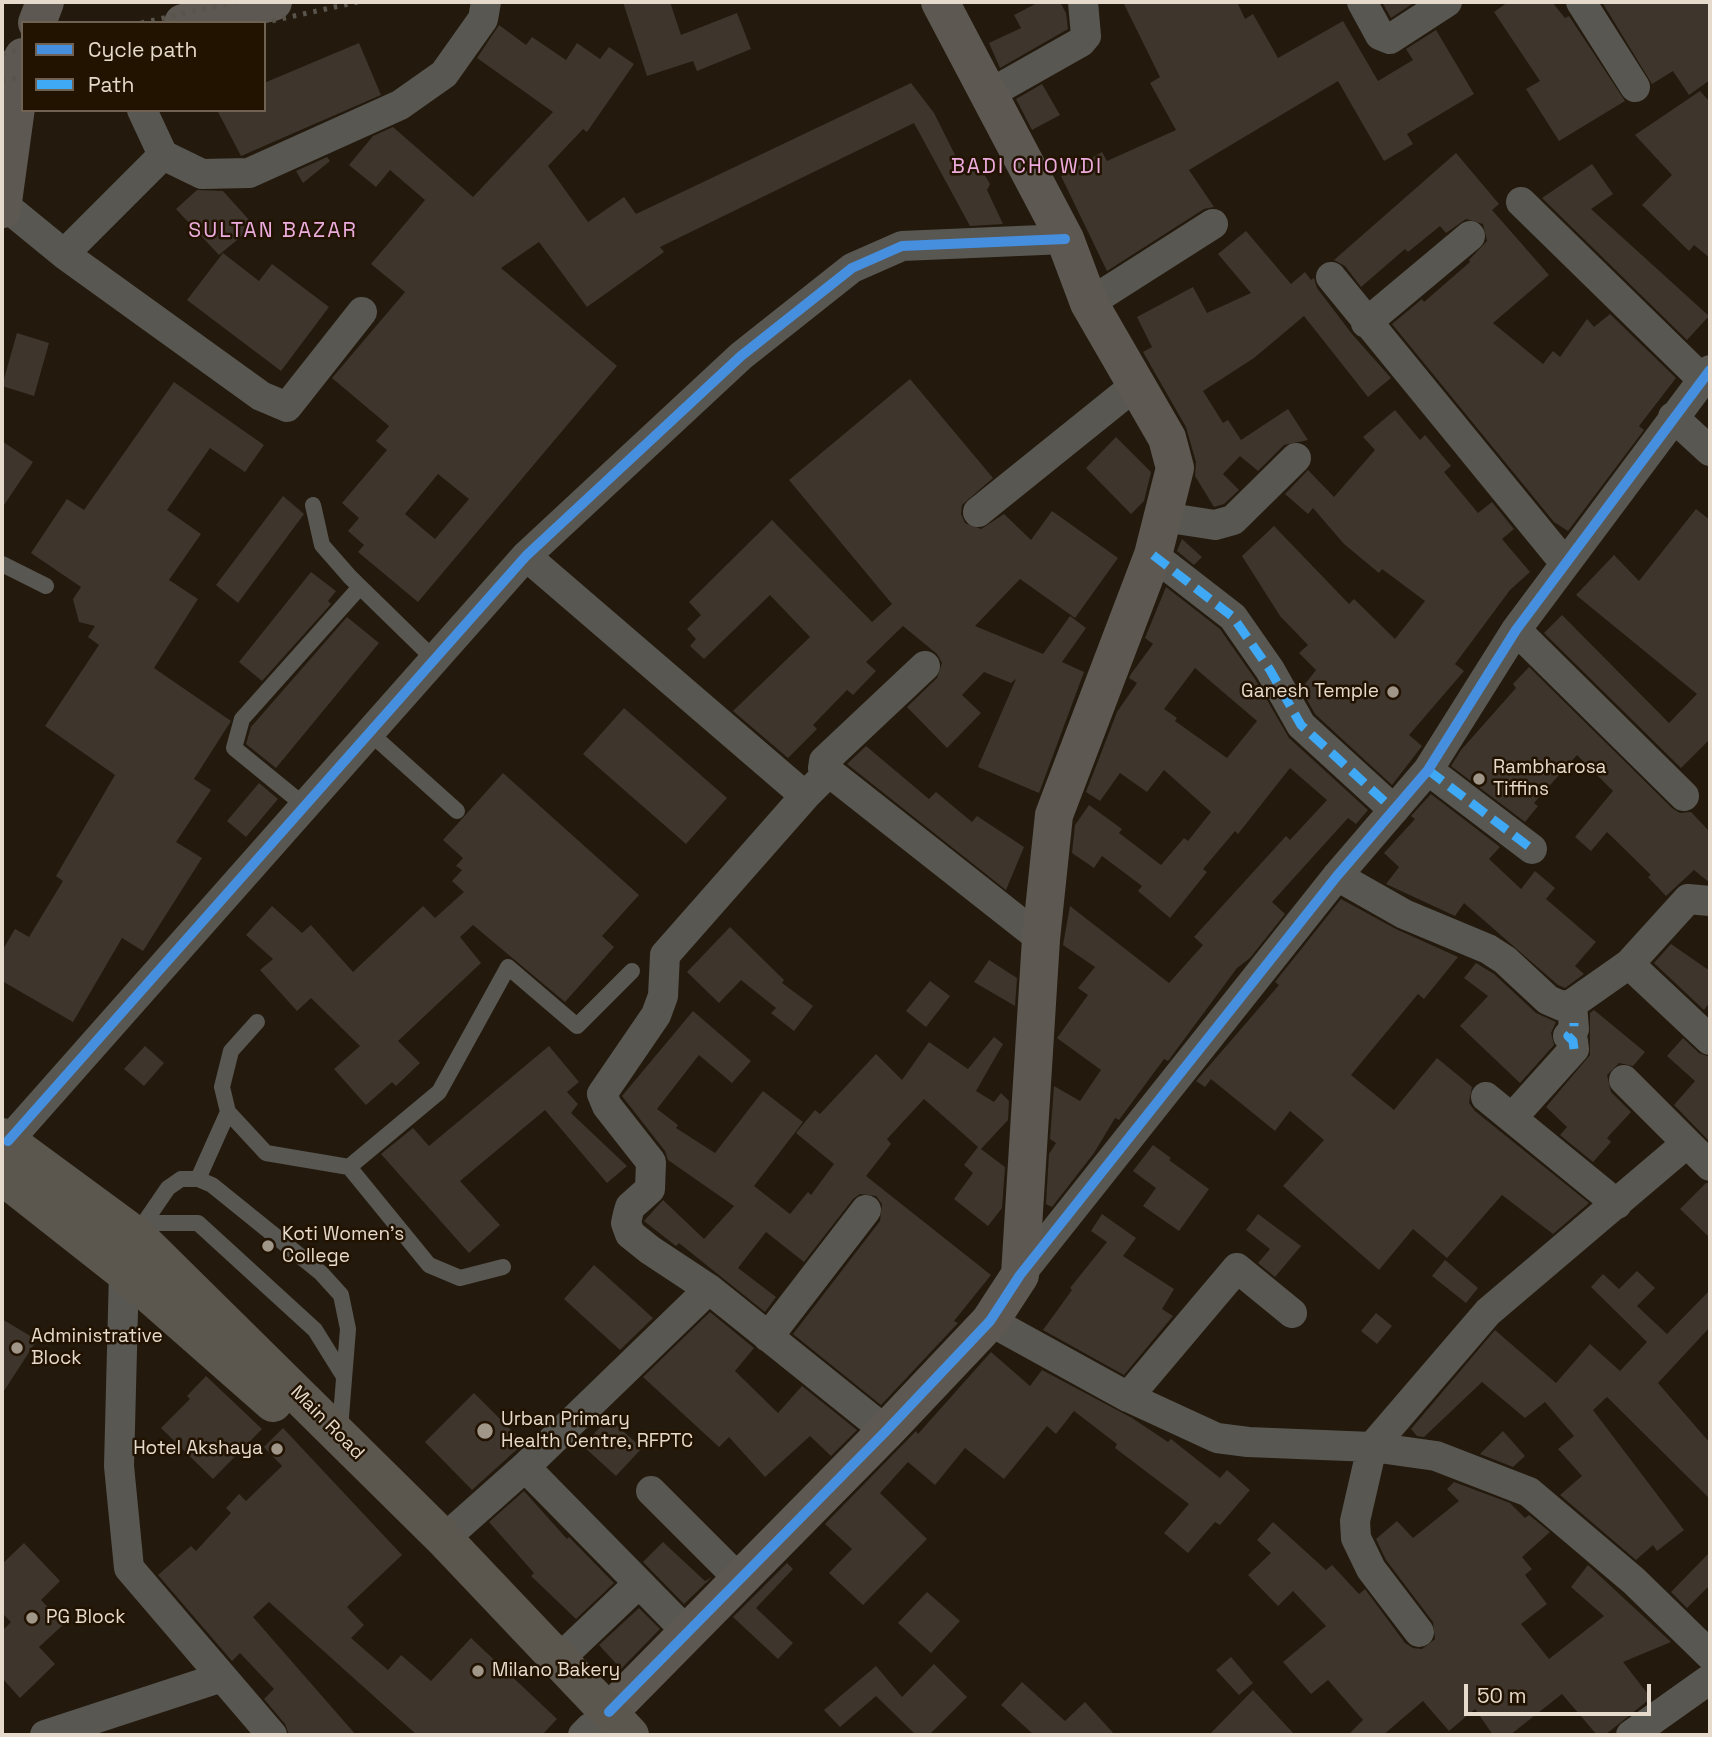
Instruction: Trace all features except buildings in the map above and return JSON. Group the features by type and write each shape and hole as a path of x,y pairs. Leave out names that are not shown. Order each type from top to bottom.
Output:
{"main road":[{"name":"Main Road","path":"4,1151 141,1230 559,1660 602,1729"},
{"name":"Main Road","path":"4,1151 124,1272 330,1453 602,1729"}],"street":[{"path":"38,21 45,2"},
{"path":"192,21 273,2"},
{"path":"143,112 163,155 202,174 249,173 400,105 444,74 483,19 486,2"},
{"path":"940,2 1065,239 1089,303 1167,438 1175,468 1153,555 1054,815 1041,939 1020,1275"},
{"path":"989,94 1081,42 1086,36 1083,2"},
{"path":"1362,2 1380,35 1390,39 1447,2"},
{"path":"1581,2 1635,87"},
{"path":"17,62 2,206 64,254 261,396 287,407 362,312"},
{"path":"64,254 163,155"},
{"path":"602,1729 688,1633 990,1321 1020,1275 1337,876 1428,770 1516,630 1706,374 1521,202"},
{"path":"1089,303 1213,225"},
{"path":"1366,323 1470,236"},
{"path":"4,1151 526,556 741,356 852,268 902,246 1065,239"},
{"path":"1331,277 1564,562"},
{"path":"978,512 1137,384"},
{"path":"1673,417 1710,451"},
{"path":"1163,517 1215,524 1233,520 1296,457"},
{"path":"1153,555 1233,617 1270,670 1301,725 1394,810"},
{"path":"526,556 805,796"},
{"path":"1516,630 1684,796"},
{"path":"925,666 824,761 823,768 1041,939"},
{"path":"1428,770 1532,849"},
{"path":"829,772 664,956 663,996 656,1015 602,1094 607,1106 651,1162 650,1189 630,1207 628,1214 626,1223 631,1234 649,1250 709,1289 886,1431"},
{"path":"1337,876 1404,914 1488,949 1506,960 1548,1000 1562,1006 1572,1004 1629,964 1688,899 1710,901"},
{"path":"1629,964 1699,1015 1710,1040"},
{"path":"1512,1118 1574,1049 1573,1041 1568,1036 1574,1029 1572,1004"},
{"path":"1624,1080 1710,1166"},
{"path":"1486,1097 1617,1204"},
{"path":"1419,1632 1371,1569 1356,1538 1355,1521 1372,1447 1488,1312 1687,1143"},
{"path":"768,1337 866,1210"},
{"path":"141,1230 124,1272 119,1466 129,1568 219,1678 272,1735"},
{"path":"1128,1397 1237,1268 1292,1313"},
{"path":"444,1539 524,1468 709,1289"},
{"path":"990,1321 1128,1397 1217,1438 1248,1442 1372,1447 1436,1456 1529,1492 1634,1581 1710,1656"},
{"path":"524,1468 688,1633"},
{"path":"651,1491 740,1580"},
{"path":"559,1660 639,1583"},
{"path":"45,1735 112,1724 219,1678"},
{"path":"1631,1735 1710,1679"}],"lane":[{"path":"313,505 322,545 359,587 435,660"},
{"path":"2,564 46,586"},
{"path":"306,806 234,748 242,719 359,587"},
{"path":"370,733 457,811"},
{"path":"349,1167 439,1092 508,967 577,1026 632,971"},
{"path":"257,1022 231,1051 222,1087 228,1112 266,1153 349,1167 429,1265 460,1278 503,1267"},
{"path":"198,1179 228,1112"},
{"path":"141,1230 168,1188 181,1179 198,1179 212,1185 285,1243 341,1295 348,1329 339,1435"},
{"path":"141,1230 198,1223 315,1330 344,1374"}],"railway":[{"path":"150,21 237,2"},
{"path":"266,22 358,2"},
{"path":"2,54 21,49"},
{"path":"2,81 21,76"}],"marked path":[{"path":"1153,555 1233,617 1270,670 1301,725 1394,810"},
{"path":"1428,770 1532,849"},
{"path":"1574,1023 1574,1029 1568,1036 1573,1041 1574,1049"}],"cycle path":[{"path":"8,1141 526,556 741,356 852,268 902,246 1065,239"},
{"path":"609,1712 886,1431 990,1321 1020,1275 1337,876 1428,770 1516,630 1710,370"}],"place":[{"name":"Ganesh Temple","path":"1393,692"},
{"name":"Rambharosa Tiffins","path":"1479,779"},
{"name":"Koti Women's College","path":"268,1246"},
{"name":"Administrative Block","path":"17,1348"},
{"name":"Urban Primary Health Centre, RFPTC","path":"485,1431"},
{"name":"Hotel Akshaya","path":"277,1449"},
{"name":"PG Block","path":"32,1618"},
{"name":"Milano Bakery","path":"478,1671"}],"district":[{"name":"BADI CHOWDI","path":"1027,167"},
{"name":"SULTAN BAZAR","path":"273,231"}]}
